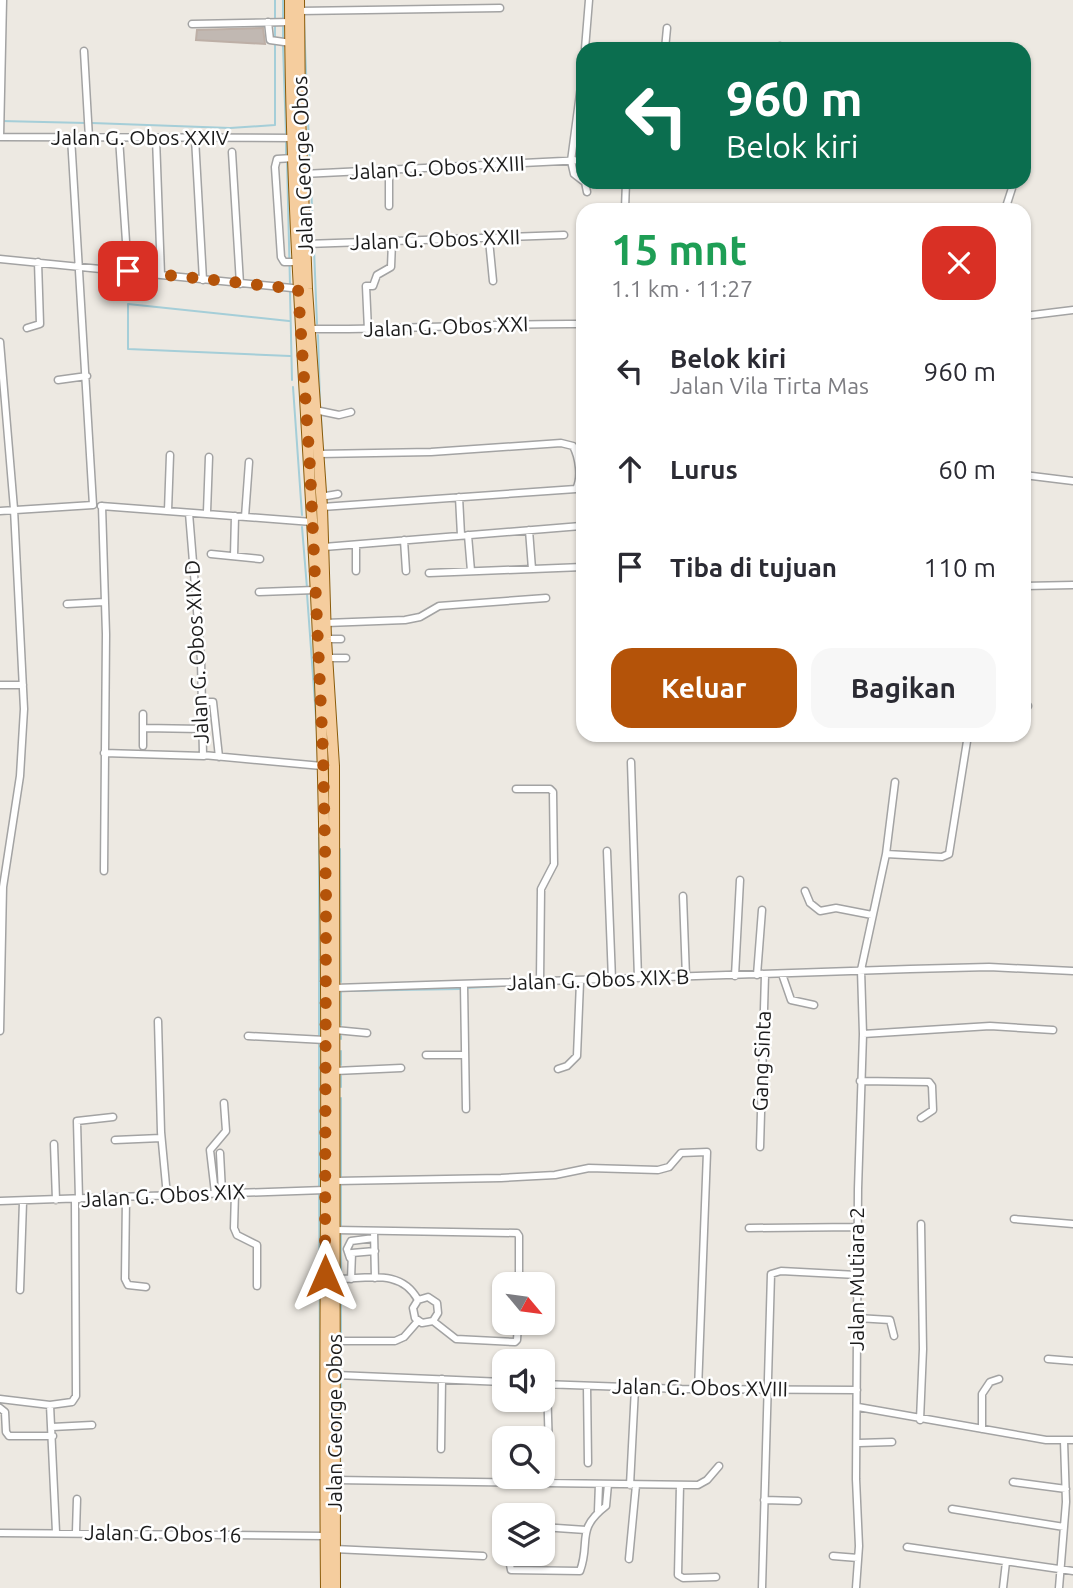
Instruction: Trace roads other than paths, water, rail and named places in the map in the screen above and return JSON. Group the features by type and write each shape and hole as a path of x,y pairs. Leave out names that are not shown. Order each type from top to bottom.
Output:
{"main road":[{"name":"Jalan George Obos","path":"290,0 285,22 285,42 291,138 303,174 292,242 293,262 310,329 334,766 335,1071 339,1181 335,1279 339,1341 336,1375 335,1588"},
{"name":"Jalan George Obos","path":"299,6 287,212 300,289 323,766 326,893 323,1409 326,1588"}],"street":[{"path":"0,137 3,0"},
{"path":"586,42 589,0"},
{"path":"299,6 500,8"},
{"path":"268,22 270,40 285,42"},
{"path":"192,24 285,22"},
{"path":"666,42 667,27"},
{"path":"84,51 89,138"},
{"path":"576,124 571,161 576,174"},
{"name":"Jalan G. Obos XXIV","path":"0,137 291,138"},
{"path":"71,137 93,505"},
{"path":"119,138 128,271"},
{"path":"156,138 161,275"},
{"path":"195,138 203,280"},
{"path":"232,152 240,284"},
{"path":"289,158 278,159 275,167 292,242 282,259 293,262"},
{"name":"Jalan G. Obos XXIII","path":"303,174 576,161"},
{"path":"389,170 389,206"},
{"name":"Jalan G. Obos XXII","path":"292,242 489,240 564,236"},
{"path":"489,240 493,281"},
{"path":"368,330 366,286 375,284 377,275 391,267 392,242"},
{"path":"0,258 300,289"},
{"path":"27,328 40,324 38,262"},
{"path":"1031,315 1073,310"},
{"name":"Jalan G. Obos XXI","path":"310,329 576,324"},
{"path":"0,342 14,509 23,685 21,763 5,861 0,1031"},
{"path":"58,380 87,376"},
{"path":"315,410 339,415 351,412"},
{"path":"318,454 431,452 467,447 561,443 573,446 576,451"},
{"path":"168,511 170,455"},
{"path":"207,512 209,457"},
{"path":"245,517 248,462"},
{"path":"1031,476 1073,481"},
{"path":"321,502 576,489"},
{"path":"321,502 338,494"},
{"path":"459,497 471,571"},
{"path":"0,511 93,505 312,522"},
{"path":"102,506 106,635 104,871"},
{"name":"Jalan G. Obos XIX D","path":"189,513 201,660 204,756 323,766"},
{"path":"234,556 235,516"},
{"path":"324,547 576,526"},
{"path":"529,530 532,569"},
{"path":"404,540 406,570"},
{"path":"356,545 356,572"},
{"path":"211,554 260,559"},
{"path":"429,573 576,567"},
{"path":"1031,586 1073,585"},
{"path":"258,592 315,590"},
{"path":"326,623 405,620 447,605 546,598"},
{"path":"67,604 104,602"},
{"path":"326,639 341,639"},
{"path":"327,658 346,657"},
{"path":"0,685 23,685"},
{"path":"202,702 213,702 219,757"},
{"path":"143,714 143,746"},
{"path":"144,727 202,729"},
{"path":"886,854 949,855 967,742"},
{"path":"104,753 204,756"},
{"path":"631,762 638,978"},
{"name":"Jalan Mutiara 2","path":"856,1588 859,1443 857,1227 863,1034 861,970 886,854 895,782"},
{"path":"516,789 550,789 552,792 554,864 541,889 540,981"},
{"path":"607,851 612,980"},
{"path":"735,976 740,880"},
{"path":"805,891 810,903 820,911 835,908 872,915"},
{"path":"684,896 686,977"},
{"path":"757,975 762,910"},
{"name":"Jalan G. Obos XIX B","path":"335,988 989,967 1073,971"},
{"path":"782,974 791,1000 814,1005"},
{"name":"Gang Sinta","path":"760,1147 765,975"},
{"path":"558,1069 577,1056 580,982"},
{"path":"464,985 466,1109"},
{"path":"158,1021 167,1196"},
{"path":"863,1034 990,1026 1053,1030"},
{"path":"335,1030 367,1033"},
{"path":"248,1036 326,1040"},
{"path":"426,1055 465,1055"},
{"path":"335,1071 401,1068"},
{"path":"860,1081 929,1082 932,1086 933,1110 921,1118"},
{"path":"218,1192 210,1150 226,1131 224,1102"},
{"path":"0,1399 50,1405 72,1402 76,1396 77,1121 113,1117"},
{"path":"116,1140 162,1138"},
{"path":"54,1144 56,1200"},
{"path":"339,1181 555,1175 589,1168 658,1170 669,1167 681,1153 707,1152 698,1390"},
{"path":"218,1192 220,1153"},
{"name":"Jalan G. Obos XIX","path":"0,1200 23,1202 218,1192 325,1190"},
{"path":"235,1192 234,1228 237,1235 257,1245 257,1286"},
{"path":"125,1197 125,1279 128,1285 146,1287"},
{"path":"20,1290 23,1202"},
{"path":"1014,1219 1073,1224"},
{"path":"919,1420 923,1349 921,1224"},
{"path":"749,1228 857,1227"},
{"path":"339,1230 374,1234 517,1233 519,1272"},
{"path":"374,1234 375,1278"},
{"path":"351,1258 346,1249 351,1241 374,1234"},
{"path":"351,1279 353,1252 374,1251"},
{"path":"762,1588 771,1274 781,1271 857,1275"},
{"path":"335,1279 400,1279 413,1290 418,1300 413,1313 418,1321"},
{"path":"418,1300 428,1297 437,1303 438,1313 433,1321"},
{"path":"856,1318 890,1320 894,1336"},
{"path":"339,1341 395,1340 404,1337 418,1321 433,1321 456,1339 515,1342 516,1335"},
{"path":"1048,1359 1073,1361"},
{"path":"336,1375 492,1381"},
{"path":"441,1449 442,1379"},
{"path":"982,1430 982,1394 990,1382 999,1379"},
{"name":"Jalan G. Obos XVIII","path":"555,1384 698,1390 857,1390"},
{"path":"587,1386 588,1463"},
{"path":"629,1559 635,1388"},
{"path":"50,1405 56,1532"},
{"path":"858,1407 982,1430 1073,1440"},
{"path":"0,1408 5,1412 6,1432 9,1436 53,1436"},
{"path":"52,1427 92,1425"},
{"path":"859,1443 892,1441"},
{"path":"1059,1588 1064,1527 1070,1502 1066,1489 1064,1441"},
{"path":"555,1483 703,1483 719,1466"},
{"path":"335,1480 492,1482"},
{"path":"1013,1482 1066,1489"},
{"path":"598,1511 599,1484"},
{"path":"510,1566 511,1570 579,1572 586,1530 598,1511 608,1503 608,1484"},
{"path":"680,1485 678,1575 683,1578 716,1577"},
{"path":"76,1532 77,1499"},
{"path":"764,1500 798,1501"},
{"path":"952,1509 1064,1527"},
{"path":"555,1528 586,1530"},
{"name":"Jalan G. Obos 16","path":"0,1533 326,1536"},
{"path":"907,1547 1073,1571"},
{"path":"334,1549 483,1556"},
{"path":"833,1556 858,1558"},
{"path":"1003,1588 1006,1562"}],"waterway":[{"path":"275,0 275,39"},
{"path":"283,0 283,19"},
{"path":"304,22 310,168"},
{"path":"283,25 283,40"},
{"path":"92,123 230,128 275,125 275,44"},
{"path":"283,46 286,135"},
{"path":"1,121 86,123"},
{"path":"286,140 286,156"},
{"path":"287,161 290,285"},
{"path":"311,180 313,238"},
{"path":"314,249 317,324"},
{"path":"290,291 292,380"},
{"path":"289,321 128,304 128,349 290,356"},
{"path":"318,335 320,404"},
{"path":"293,387 302,515"},
{"path":"321,415 322,438"},
{"path":"302,527 307,588"},
{"path":"307,594 317,731"},
{"path":"339,825 339,838"},
{"path":"319,838 319,1036"},
{"path":"340,849 341,982"},
{"path":"551,984 577,984"},
{"path":"467,988 500,986"},
{"path":"341,1025 341,991 460,989"},
{"path":"319,1041 319,1186"},
{"path":"341,1051 341,1065"},
{"path":"341,1076 341,1087"},
{"path":"341,1098 341,1178"},
{"path":"341,1183 341,1227"},
{"path":"319,1192 321,1533"},
{"path":"341,1232 341,1273"},
{"path":"341,1285 341,1369"},
{"path":"340,1475 341,1381"},
{"path":"340,1486 340,1544"},
{"path":"321,1538 321,1571"},
{"path":"340,1555 340,1587"}]}
